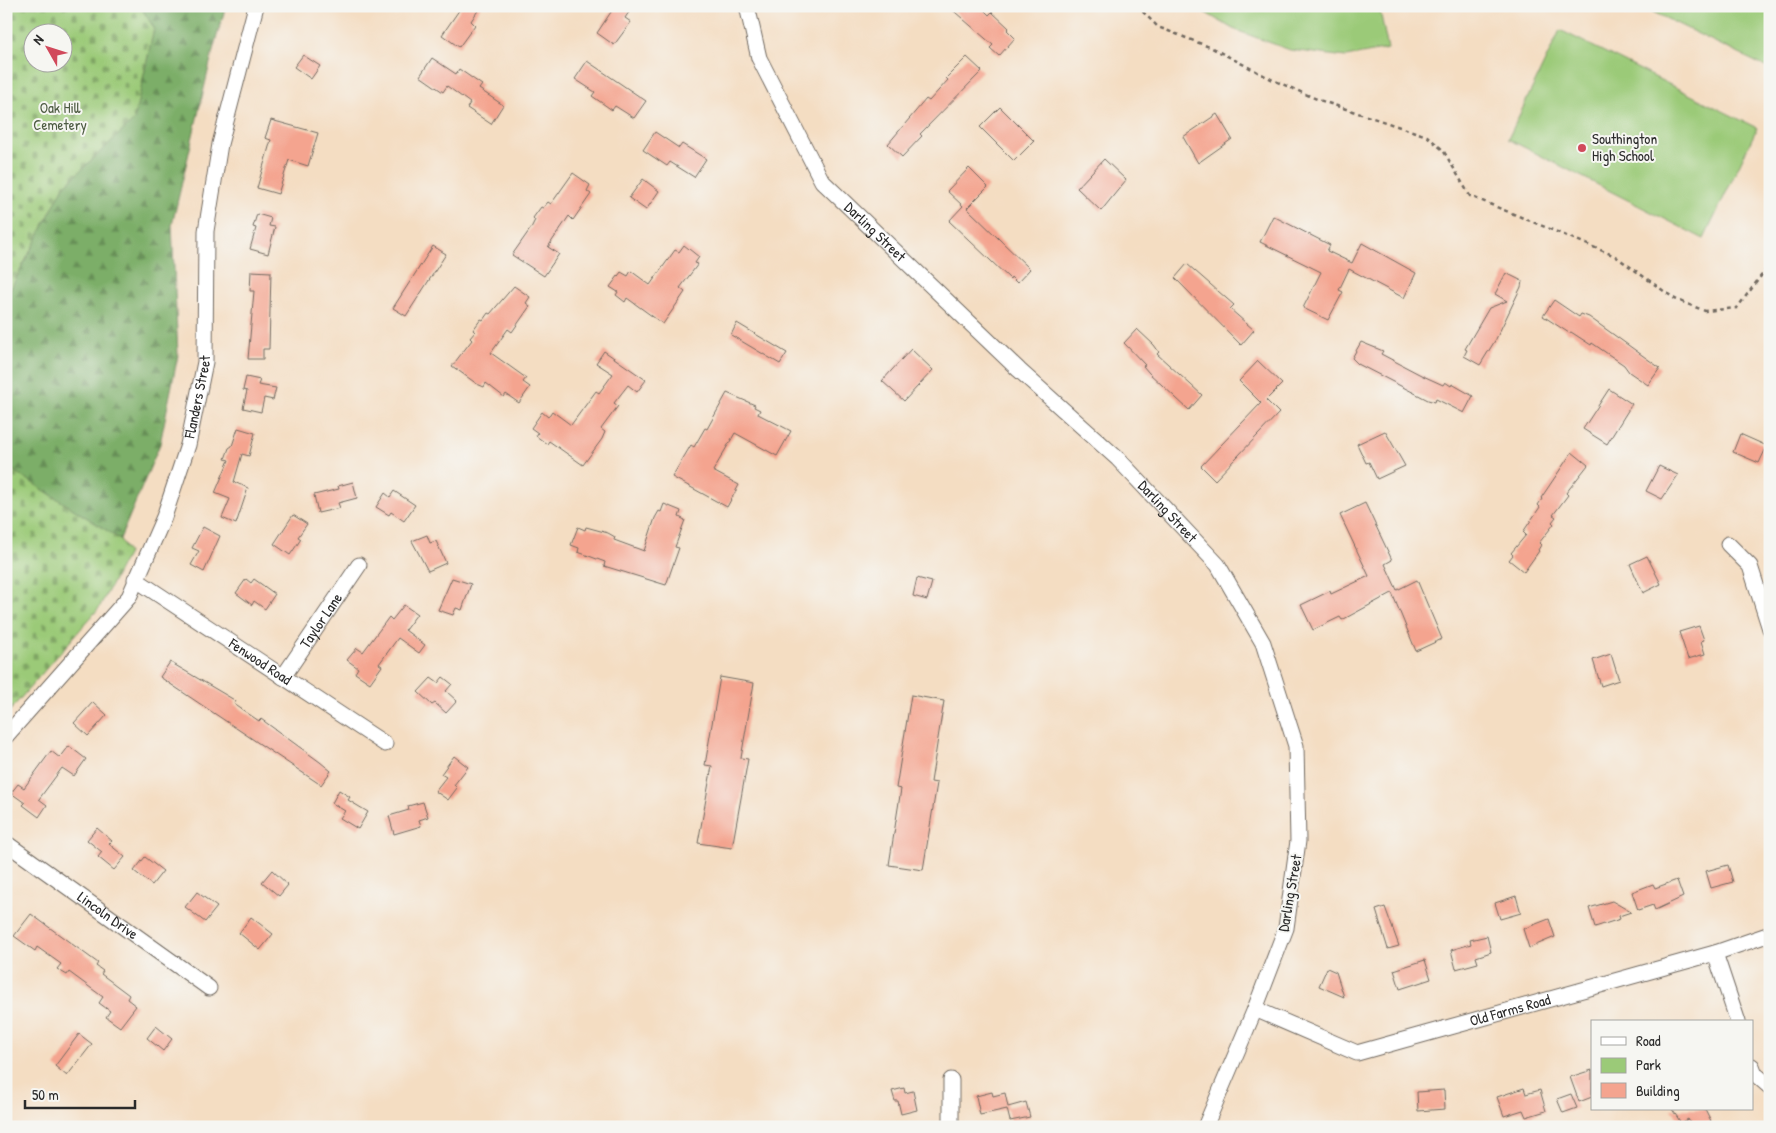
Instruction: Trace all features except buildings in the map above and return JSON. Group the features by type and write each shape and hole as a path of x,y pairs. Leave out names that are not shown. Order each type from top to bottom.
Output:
{"street":[{"name":"Flanders Street","path":"6,736 129,597 135,579 164,517 188,445 205,362 207,221 220,144 256,6"},
{"name":"Darling Street","path":"747,6 758,58 822,181 1019,370 1125,466 1218,566 1263,642 1296,746 1298,841 1286,928 1255,1009 1205,1127"},
{"path":"1728,544 1750,566 1770,629"},
{"name":"Taylor Lane","path":"283,676 359,565"},
{"name":"Fenwood Road","path":"135,579 385,744"},
{"name":"Lincoln Drive","path":"6,843 208,988"},
{"name":"Old Farms Road","path":"1255,1009 1357,1053 1715,952 1770,934"},
{"path":"1715,952 1737,1020"},
{"path":"1754,1071 1770,1087"},
{"path":"951,1080 951,1127"}],"path":[{"path":"1137,6 1158,27 1212,48 1273,80 1319,100 1427,136 1443,150 1470,196 1615,256 1675,299 1705,311 1737,308 1770,264"}],"green space":[{"name":"Oak Hill Cemetery","path":"6,6 140,6 154,28 134,120 64,186 6,298"},
{"path":"140,6 226,6 214,46 172,225 178,355 160,444 120,539 6,466 6,298 64,186 134,120 154,28"},
{"path":"1194,6 1379,6 1388,49 1346,57 1290,50 1233,29"},
{"path":"1649,6 1770,6 1770,69 1647,9"},
{"path":"1560,30 1757,128 1704,239 1508,139"},
{"path":"6,466 120,539 128,553 99,608 6,715"}],"place":[{"name":"Southington High School","path":"1582,148"}]}
